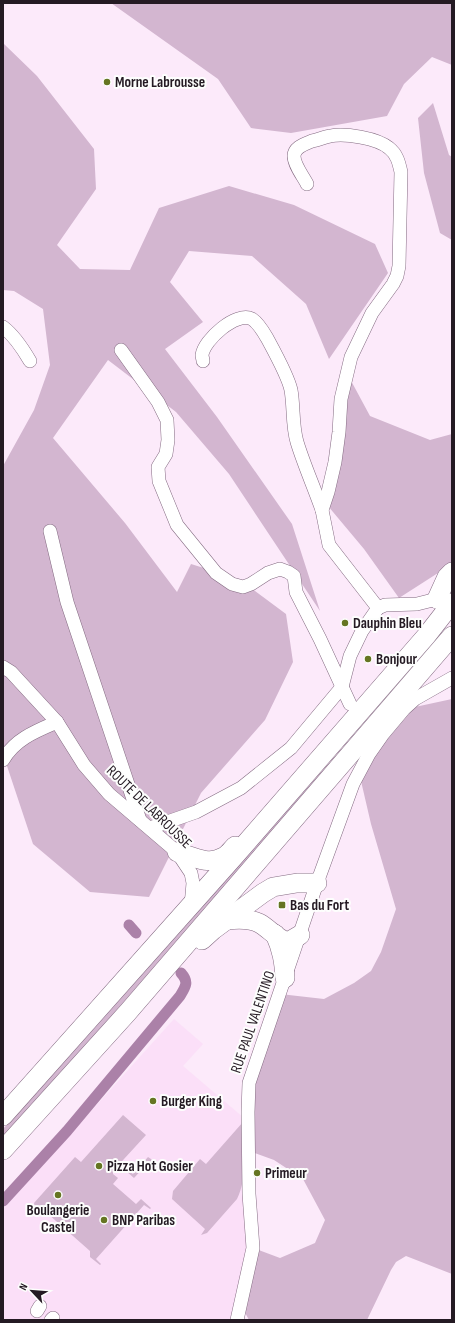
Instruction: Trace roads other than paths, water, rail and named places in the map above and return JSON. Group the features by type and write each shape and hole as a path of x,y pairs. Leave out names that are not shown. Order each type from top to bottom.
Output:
{"highway":[{"path":"3,1116 191,906 427,635 445,601 447,577 452,572"},
{"path":"3,1150 128,1012 452,636"},
{"path":"415,699 452,648"},
{"path":"285,799 346,695"},
{"path":"177,852 205,861 223,858 237,844 260,827"},
{"path":"128,1012 213,930 262,893 273,887 297,882 317,883"},
{"path":"227,920 241,918 258,922 281,940 288,942 300,935"},
{"path":"275,934 281,948 284,961 285,978"}],"street":[{"path":"307,184 296,164 294,156 295,152 298,147 331,136 359,138 382,143 394,152 401,172 399,266 397,276 372,314 351,356 341,399 339,432 333,470 325,504 322,510"},
{"path":"203,361 202,355 207,345 215,334 229,322 244,317 252,319 259,326 267,338 291,390 297,441 322,510 328,545 378,608"},
{"path":"3,327 9,331 24,350 30,361"},
{"path":"121,350 158,402 168,420 166,454 158,467 159,481 178,525 216,573 232,584 243,587 251,584 268,573 280,569 294,576 296,592 346,695"},
{"path":"50,531 67,602 145,824 196,812 241,788 291,748 346,695 350,656 362,632 378,608 385,605 445,601"},
{"name":"ROUTE DE LABROUSSE","path":"3,667 11,672 57,722 89,770 109,794 177,852 191,873 191,906"},
{"name":"RUE PAUL VALENTINO","path":"237,1320 253,1248 249,1194 249,1083 317,883 353,784 369,754 383,734 404,709 415,699 452,678"},
{"path":"3,760 6,754 17,742 26,736 57,722"}],"waterway":[{"path":"129,925 136,933"},
{"path":"3,1201 67,1131 180,996 186,984 181,973"}],"place":[{"name":"Morne Labrousse","path":"107,82"},
{"name":"Dauphin Bleu","path":"345,623"},
{"name":"Bonjour","path":"368,659"},
{"name":"Bas du Fort","path":"282,905"},
{"name":"Burger King","path":"153,1101"},
{"name":"Pizza Hot Gosier","path":"99,1166"},
{"name":"Primeur","path":"257,1173"},
{"name":"Boulangerie Castel","path":"58,1195"},
{"name":"BNP Paribas","path":"104,1220"}]}
